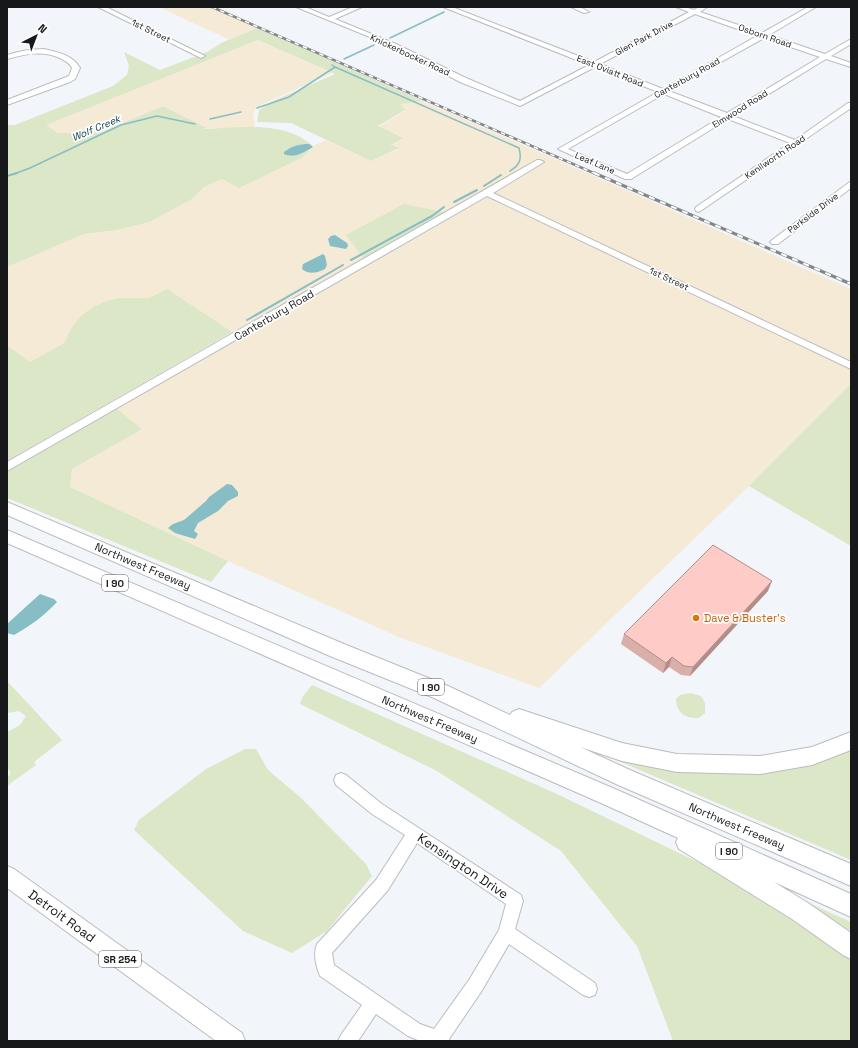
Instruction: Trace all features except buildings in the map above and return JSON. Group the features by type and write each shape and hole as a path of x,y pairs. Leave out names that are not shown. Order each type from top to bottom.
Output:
{"highway":[{"name":"Northwest Freeway","path":"7,508 441,692 624,777 851,875"},
{"name":"Northwest Freeway","path":"7,536 608,796 851,906"},
{"path":"441,692 622,752 677,763 760,764 812,756 851,741"},
{"path":"608,796 764,888 851,947"}],"main road":[{"name":"Detroit Road","path":"10,883 234,1041"}],"street":[{"name":"1st Street","path":"101,7 201,56"},
{"name":"Knickerbocker Road","path":"299,7 394,45 464,80 520,104"},
{"path":"330,19 359,7"},
{"name":"East Oviatt Road","path":"446,7 796,143"},
{"path":"574,7 586,12"},
{"name":"Osborn Road","path":"678,7 851,65"},
{"name":"Glen Park Drive","path":"520,104 704,7"},
{"name":"Canterbury Road","path":"562,149 813,7"},
{"name":"Elmwood Road","path":"628,177 851,41"},
{"path":"7,57 29,51 54,52 74,63 76,68 72,77 67,80 7,103"},
{"name":"Kenilworth Road","path":"699,209 851,105"},
{"name":"Leaf Lane","path":"562,149 628,177"},
{"name":"Canterbury Road","path":"7,467 540,162"},
{"name":"Parkside Drive","path":"775,242 851,184"},
{"name":"1st Street","path":"487,193 851,366"},
{"name":"Kensington Drive","path":"341,780 377,809 515,901 506,933 475,986 439,1040"},
{"path":"415,833 382,885 323,950 326,970 414,1030 439,1040"},
{"path":"506,933 589,989"},
{"path":"348,1040 374,1003"}],"shaded area":[{"path":"159,7 209,7 258,28 230,40"},
{"path":"258,40 332,73 255,109 253,115 255,123 253,130 207,128 163,106 99,133 58,133 45,125"},
{"path":"423,101 851,289 851,384 749,486 539,688 399,637 228,561 70,487 72,469 141,429 108,404 232,333 149,298 119,298 72,327 64,343 30,362 7,345 7,267 84,234 117,230 192,199 204,187 222,179 303,157 313,146 326,140 371,161 399,149 390,145 402,138 378,127 405,111 399,104"}],"green space":[{"path":"258,28 423,101 400,104 405,110 378,126 403,138 391,145 399,148 371,161 291,123 257,122 259,110 273,101 335,74 258,40 46,125 58,133 99,133 163,106 207,128 203,129 261,127 289,132 313,146 303,157 239,188 222,179 204,187 192,199 149,222 117,230 84,234 7,267 7,125 15,125 113,86 127,75 129,66 124,52 160,70 207,52 221,43"},
{"path":"404,204 448,213 365,260 346,235"},
{"path":"167,289 232,332 7,461 7,345 30,362 64,343 72,327 81,316 93,307 119,298 149,298"},
{"path":"851,384 851,546 749,486"},
{"path":"114,407 142,429 72,469 70,487 228,561 211,582 7,498 7,469"},
{"path":"7,681 62,740 34,762 36,765 7,786 7,777 10,775 10,771 7,768 7,732 20,725 26,716 19,711 7,713"},
{"path":"312,685 557,794 708,867 831,941 851,961 851,1041 673,1041 637,946 561,851 437,771 300,704 303,696"},
{"path":"691,693 701,696 705,703 705,713 699,718 686,716 680,711 676,704 676,699 680,695"},
{"path":"851,747 851,860 602,754 700,769"},
{"path":"245,749 256,749 268,770 300,797 366,864 372,876 327,931 292,953 243,931 134,830 139,820 206,769"},
{"path":"787,893 851,922 851,931 836,925"}],"water":[{"path":"309,144 313,147 299,154 291,156 284,154 284,152 293,147"},
{"path":"335,235 347,243 348,246 346,249 330,246 328,239"},
{"path":"323,254 327,265 325,269 313,273 302,269 303,264"},
{"path":"227,484 232,485 238,492 238,496 228,501 218,511 198,523 194,531 198,534 195,539 175,533 168,528 173,524 184,520 209,497"},
{"path":"40,594 54,599 57,602 42,616 20,632 14,635 7,633 7,624"}],"waterway":[{"name":"Wolf Creek","path":"390,38 444,12"},
{"name":"Wolf Creek","path":"344,59 374,45"},
{"name":"Wolf Creek","path":"257,108 289,97 335,67"},
{"path":"335,67 519,148 520,159 518,164 510,171"},
{"name":"Wolf Creek","path":"210,119 241,112"},
{"name":"Wolf Creek","path":"15,174 121,125 157,116 195,124"},
{"name":"Wolf Creek","path":"7,176 15,174"},
{"path":"484,186 501,175"},
{"path":"454,202 477,190"},
{"path":"351,260 432,216 444,207"},
{"path":"247,320 343,265"}],"railway":[{"path":"212,7 596,174"},
{"path":"594,173 851,284"}],"place":[{"name":"Dave & Buster's","path":"696,618"}]}
